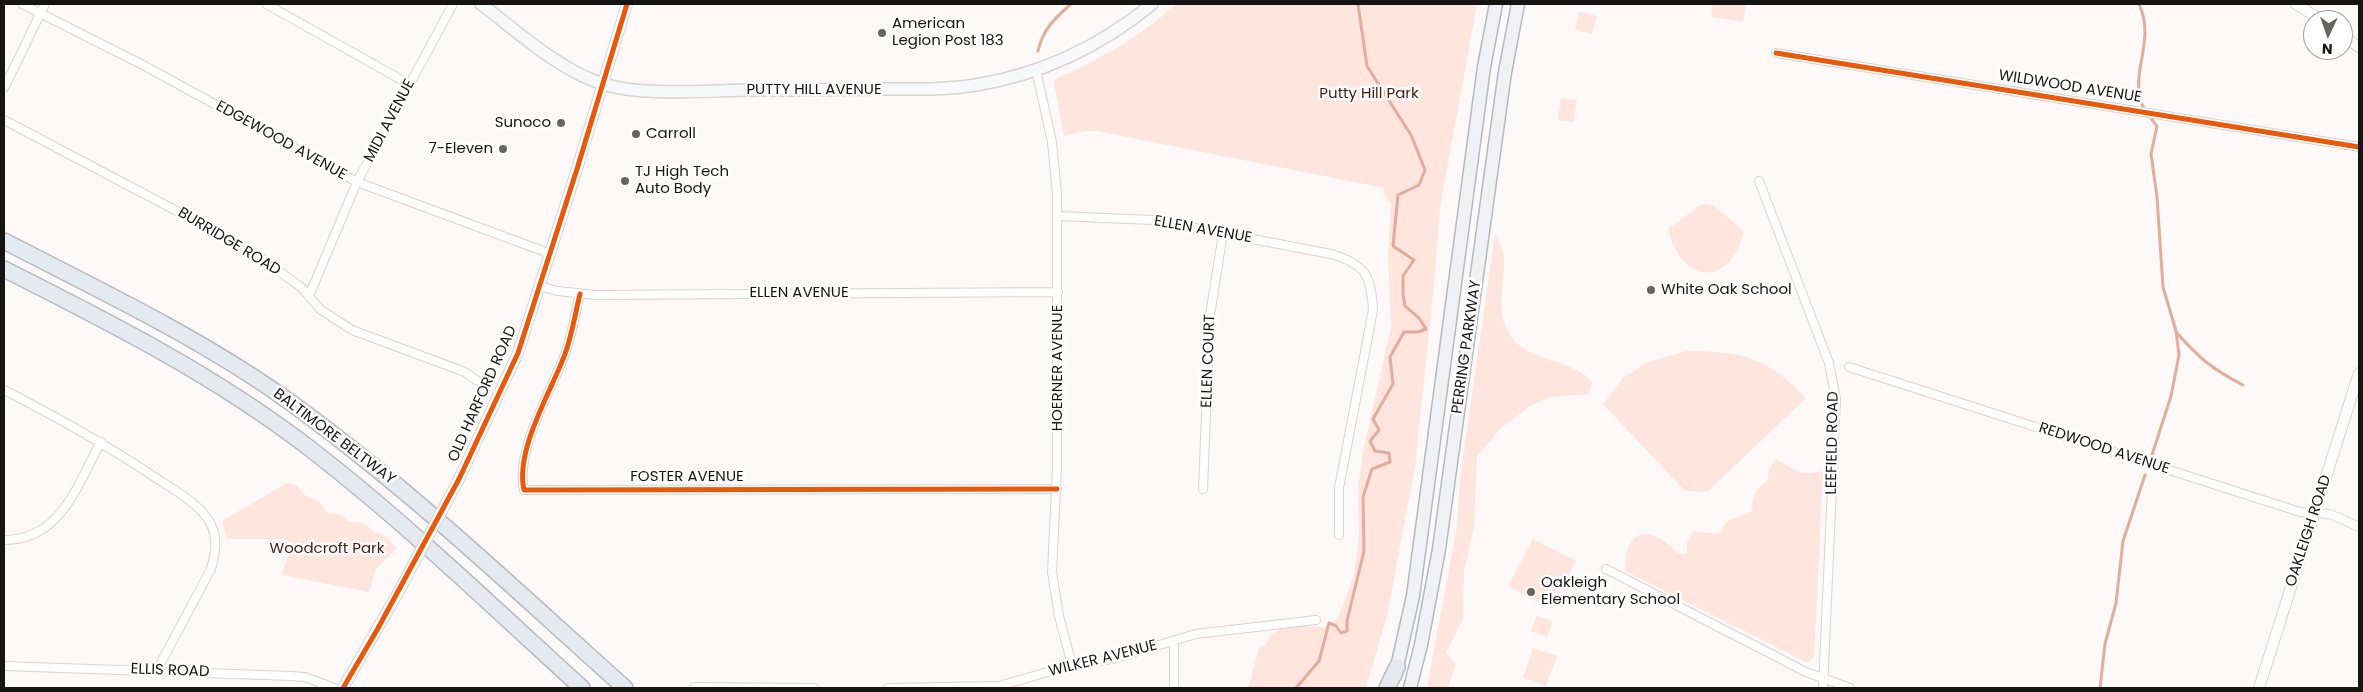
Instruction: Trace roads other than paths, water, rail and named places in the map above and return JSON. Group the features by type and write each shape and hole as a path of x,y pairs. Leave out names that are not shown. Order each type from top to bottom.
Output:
{"highway":[{"name":"BALTIMORE BELTWAY","path":"4,241 162,323 279,394 332,433 414,499 625,688"},
{"name":"BALTIMORE BELTWAY","path":"4,270 150,344 212,381 312,450 409,532 582,688"},
{"path":"1387,688 1397,667"}],"main road":[{"name":"PUTTY HILL AVENUE","path":"481,4 551,56 603,84 635,90 666,91 944,88 978,85 1036,70 1095,44 1152,4"},
{"name":"PERRING PARKWAY","path":"1391,688 1413,596 1484,67 1496,4"},
{"name":"PERRING PARKWAY","path":"1410,688 1421,646 1439,550 1511,36 1518,4"},
{"path":"1511,36 1523,4"}],"street":[{"name":"EDGEWOOD AVENUE","path":"22,4 143,65 357,182 551,254"},
{"path":"4,88 45,4"},
{"path":"266,4 409,84"},
{"name":"MIDI AVENUE","path":"309,296 357,182 453,4"},
{"name":"OLD HARFORD ROAD","path":"343,688 459,479 518,353 551,254 627,4"},
{"name":"WILDWOOD AVENUE","path":"1776,53 2359,147"},
{"name":"HOERNER AVENUE","path":"1036,70 1052,142 1058,216 1057,489 1052,572 1057,607 1072,665"},
{"name":"BURRIDGE ROAD","path":"4,120 248,250 288,276 321,310 352,330 465,372 476,380"},
{"name":"LEEFIELD ROAD","path":"1759,181 1829,363 1836,399 1823,688"},
{"name":"ELLEN AVENUE","path":"1058,216 1138,218 1223,233 1346,259 1354,262 1365,272 1371,290 1373,310 1339,488 1339,535"},
{"name":"ELLEN COURT","path":"1203,489 1210,315 1223,233"},
{"name":"ELLEN AVENUE","path":"540,286 580,294 1058,292"},
{"name":"FOSTER AVENUE","path":"580,294 565,353 531,437 522,473 524,490 1057,489"},
{"name":"REDWOOD AVENUE","path":"1850,367 2300,512 2330,514 2359,527"},
{"name":"OAKLEIGH ROAD","path":"2259,688 2359,373"},
{"path":"4,390 101,442 178,492 207,518 214,531 216,547 211,569 157,670"},
{"path":"4,540 28,536 55,521 65,510 101,442"},
{"path":"1606,569 1823,679 1850,688"},
{"name":"WILKER AVENUE","path":"888,688 976,688 1018,685 1072,665 1112,659 1196,634 1316,620"},
{"path":"1174,641 1174,688"},
{"name":"ELLIS ROAD","path":"4,666 291,676 305,677 334,688"},
{"path":"694,687 814,688"}],"waterway":[{"path":"1038,51 1043,36 1050,24 1071,4"},
{"path":"1296,688 1319,661 1329,623 1336,626 1341,633 1347,631 1347,621 1364,551 1363,497 1372,469 1390,462 1389,453 1375,451 1370,441 1379,430 1373,419 1393,384 1390,357 1404,332 1418,332 1426,329 1419,318 1405,306 1403,276 1414,260 1393,246 1398,195 1419,185 1425,170 1411,135 1367,66 1358,4"},
{"path":"2139,4 2145,29 2145,41 2139,76 2140,99 2147,113 2157,126 2151,154 2157,197 2163,287 2176,331 2179,355 2171,396 2152,455"},
{"path":"2176,332 2206,362 2243,385"},
{"path":"2100,688 2105,644 2116,603 2123,541 2145,475"}],"place":[{"name":"American Legion Post 183","path":"882,33"},
{"name":"Sunoco","path":"561,123"},
{"name":"Carroll","path":"636,134"},
{"name":"7-Eleven","path":"503,149"},
{"name":"TJ High Tech Auto Body","path":"625,181"},
{"name":"White Oak School","path":"1651,290"},
{"name":"Oakleigh Elementary School","path":"1531,592"}],"park label":[{"name":"Putty Hill Park","path":"1369,94"},
{"name":"Woodcroft Park","path":"327,549"}]}
